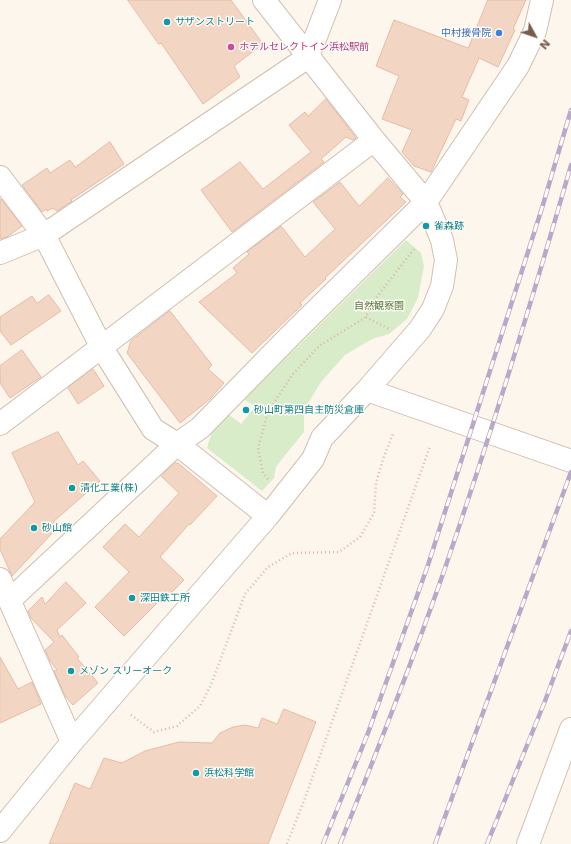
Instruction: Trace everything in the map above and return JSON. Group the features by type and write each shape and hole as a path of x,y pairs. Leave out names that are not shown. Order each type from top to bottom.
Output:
{"street":[{"path":"0,831 72,742 268,516 313,459 322,438 367,390 420,329 433,309 442,286 446,260 442,240 426,202 374,140 264,0"},
{"path":"0,253 44,235 308,57 330,0"},
{"path":"7,606 177,444 200,428 292,334 426,202 518,66 534,31 542,0"},
{"path":"0,424 374,140"},
{"path":"0,177 44,235 102,348 153,429 177,444 268,516"},
{"path":"367,390 571,461"},
{"path":"0,579 7,606 72,742"},
{"path":"528,844 571,730"}],"path":[{"path":"270,482 263,473 258,448 268,412 293,374 319,346 366,317 372,303 417,245"},
{"path":"366,317 393,332"},
{"path":"131,715 154,732 177,726 200,706 211,685 246,594 268,567 292,553 339,552 360,537 374,513 376,483 383,459 393,434"},
{"path":"287,844 305,798 430,446"}],"green space":[{"name":"自然観察園","path":"406,240 421,253 424,266 418,298 407,319 389,334 372,339 345,355 321,382 304,410 304,432 276,467 274,478 262,491 207,448 212,431 228,414 241,424 255,407 244,399"}],"building":[{"path":"128,0 231,0 263,44 234,66 240,77 203,104 161,43 159,44"},
{"path":"488,0 526,0 513,29 515,30 498,67 479,58 462,97 469,100 461,121 456,119 431,172 414,166 402,152 412,130 382,119 399,76 376,66 394,20 468,48"},
{"path":"326,99 356,138 353,140 346,137 321,159 324,162 232,232 201,190 240,162 263,189 311,152 289,125 305,112 308,116"},
{"path":"110,142 124,164 57,211 53,208 47,211 46,209 42,212 22,185 47,168 50,173 70,160 75,167"},
{"path":"388,178 403,194 400,197 406,202 325,278 326,279 300,303 302,305 252,353 199,302 237,273 233,268 249,254 247,252 281,226 305,257 335,229 313,202 340,182 359,206"},
{"path":"1,199 22,226 7,237 0,239 0,200"},
{"path":"49,295 61,311 11,345 0,331 0,317 32,296 37,303"},
{"path":"170,311 212,365 208,369 224,383 210,399 180,423 127,353 131,341"},
{"path":"22,350 41,377 10,398 0,383 0,366"},
{"path":"93,369 104,386 78,404 68,388"},
{"path":"58,432 78,465 83,461 100,481 53,522 58,527 12,576 0,549 0,539 35,502 12,453"},
{"path":"175,463 178,463 217,496 190,525 189,524 160,557 184,580 161,603 159,601 124,636 95,607 129,572 103,547 125,524 139,537 179,493 161,476"},
{"path":"66,582 86,603 57,630 60,637 62,635 79,657 77,658 98,683 73,705 65,696 54,671 57,670 50,661 45,650 54,642 31,618 28,611 42,597 45,604"},
{"path":"0,657 18,689 32,682 41,704 0,723"},
{"name":"浜松科学館","path":"284,709 316,722 268,844 49,844 75,783 90,789 104,758 122,763 145,751 179,742 212,743 220,733 233,727 245,725 258,728 262,718 277,724"}],"railway":[{"path":"323,844 368,733 428,565 542,208 571,110"},
{"path":"340,844 407,674 444,571 510,369 571,165"},
{"path":"435,844 571,472"},
{"path":"487,844 545,701 571,631"}],"place":[{"name":"サザンストリート","path":"167,22"},
{"name":"中村接骨院","path":"499,33"},
{"name":"ホテルセレクトイン浜松駅前","path":"231,47"},
{"name":"雀森跡","path":"426,226"},
{"name":"砂山町第四自主防災倉庫","path":"246,410"},
{"name":"清化工業(株)","path":"72,488"},
{"name":"砂山館","path":"34,528"},
{"name":"深田鉄工所","path":"132,598"},
{"name":"メゾン スリーオーク","path":"71,671"},
{"name":"浜松科学館","path":"196,773"}]}
